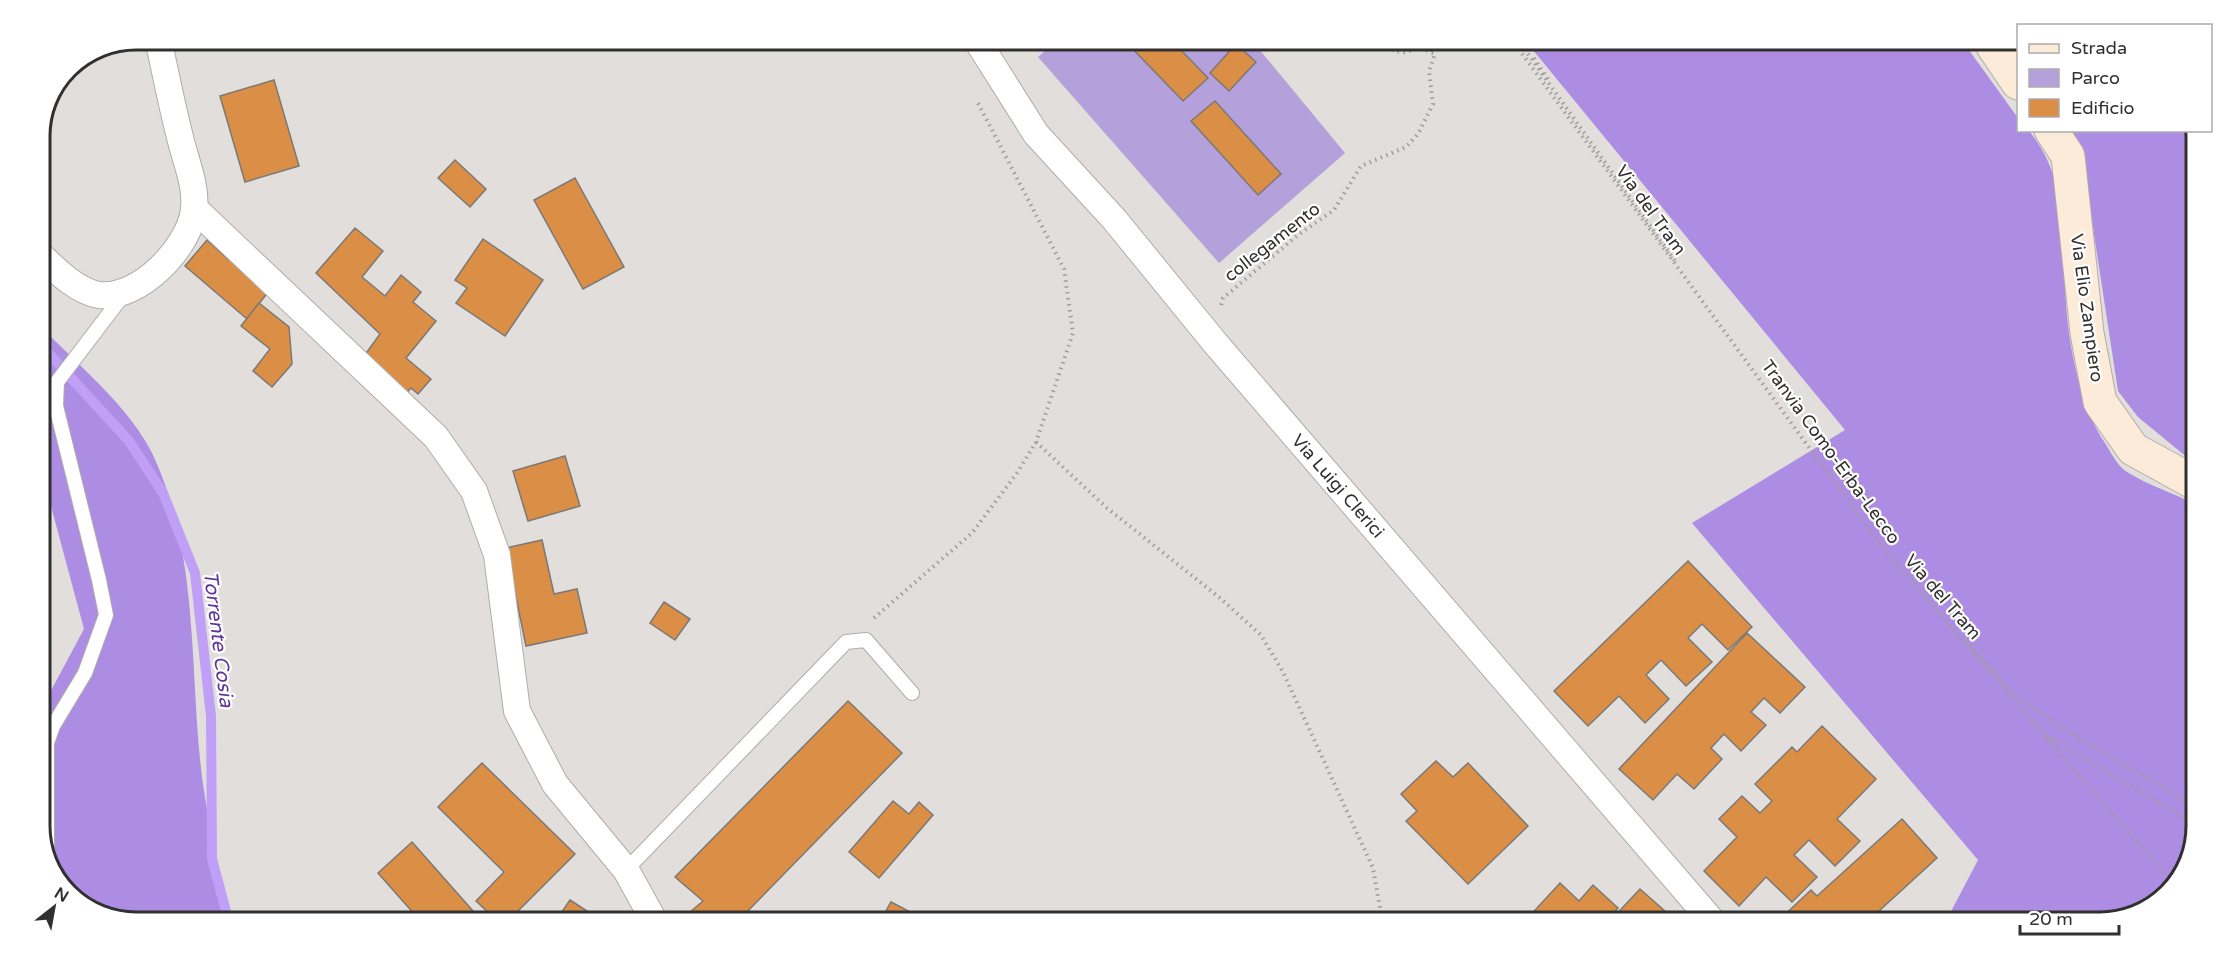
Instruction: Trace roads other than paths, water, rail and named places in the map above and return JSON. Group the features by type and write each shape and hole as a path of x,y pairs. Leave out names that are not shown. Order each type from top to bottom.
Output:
{"street":[{"path":"50,264 71,282 99,295 127,290 154,274 177,250 189,230 194,208 191,178 161,50"},
{"name":"Via Luigi Clerici","path":"983,50 1036,134 1114,219 1216,344 1704,912"},
{"path":"1996,50 2017,80"},
{"name":"Via Elio Zampiero","path":"2052,132 2068,156 2087,333 2100,402 2133,449 2186,478"},
{"path":"194,208 436,437 474,490 497,555 517,711 555,784 626,870 649,912"}],"lane":[{"path":"50,734 85,673 106,615 56,406 57,382 127,290"},
{"path":"626,870 846,642 866,640 912,693"}],"waterway":[{"name":"Torrente Cosia","path":"50,355 129,441 163,493 195,573 211,716 212,859 226,912"}]}
